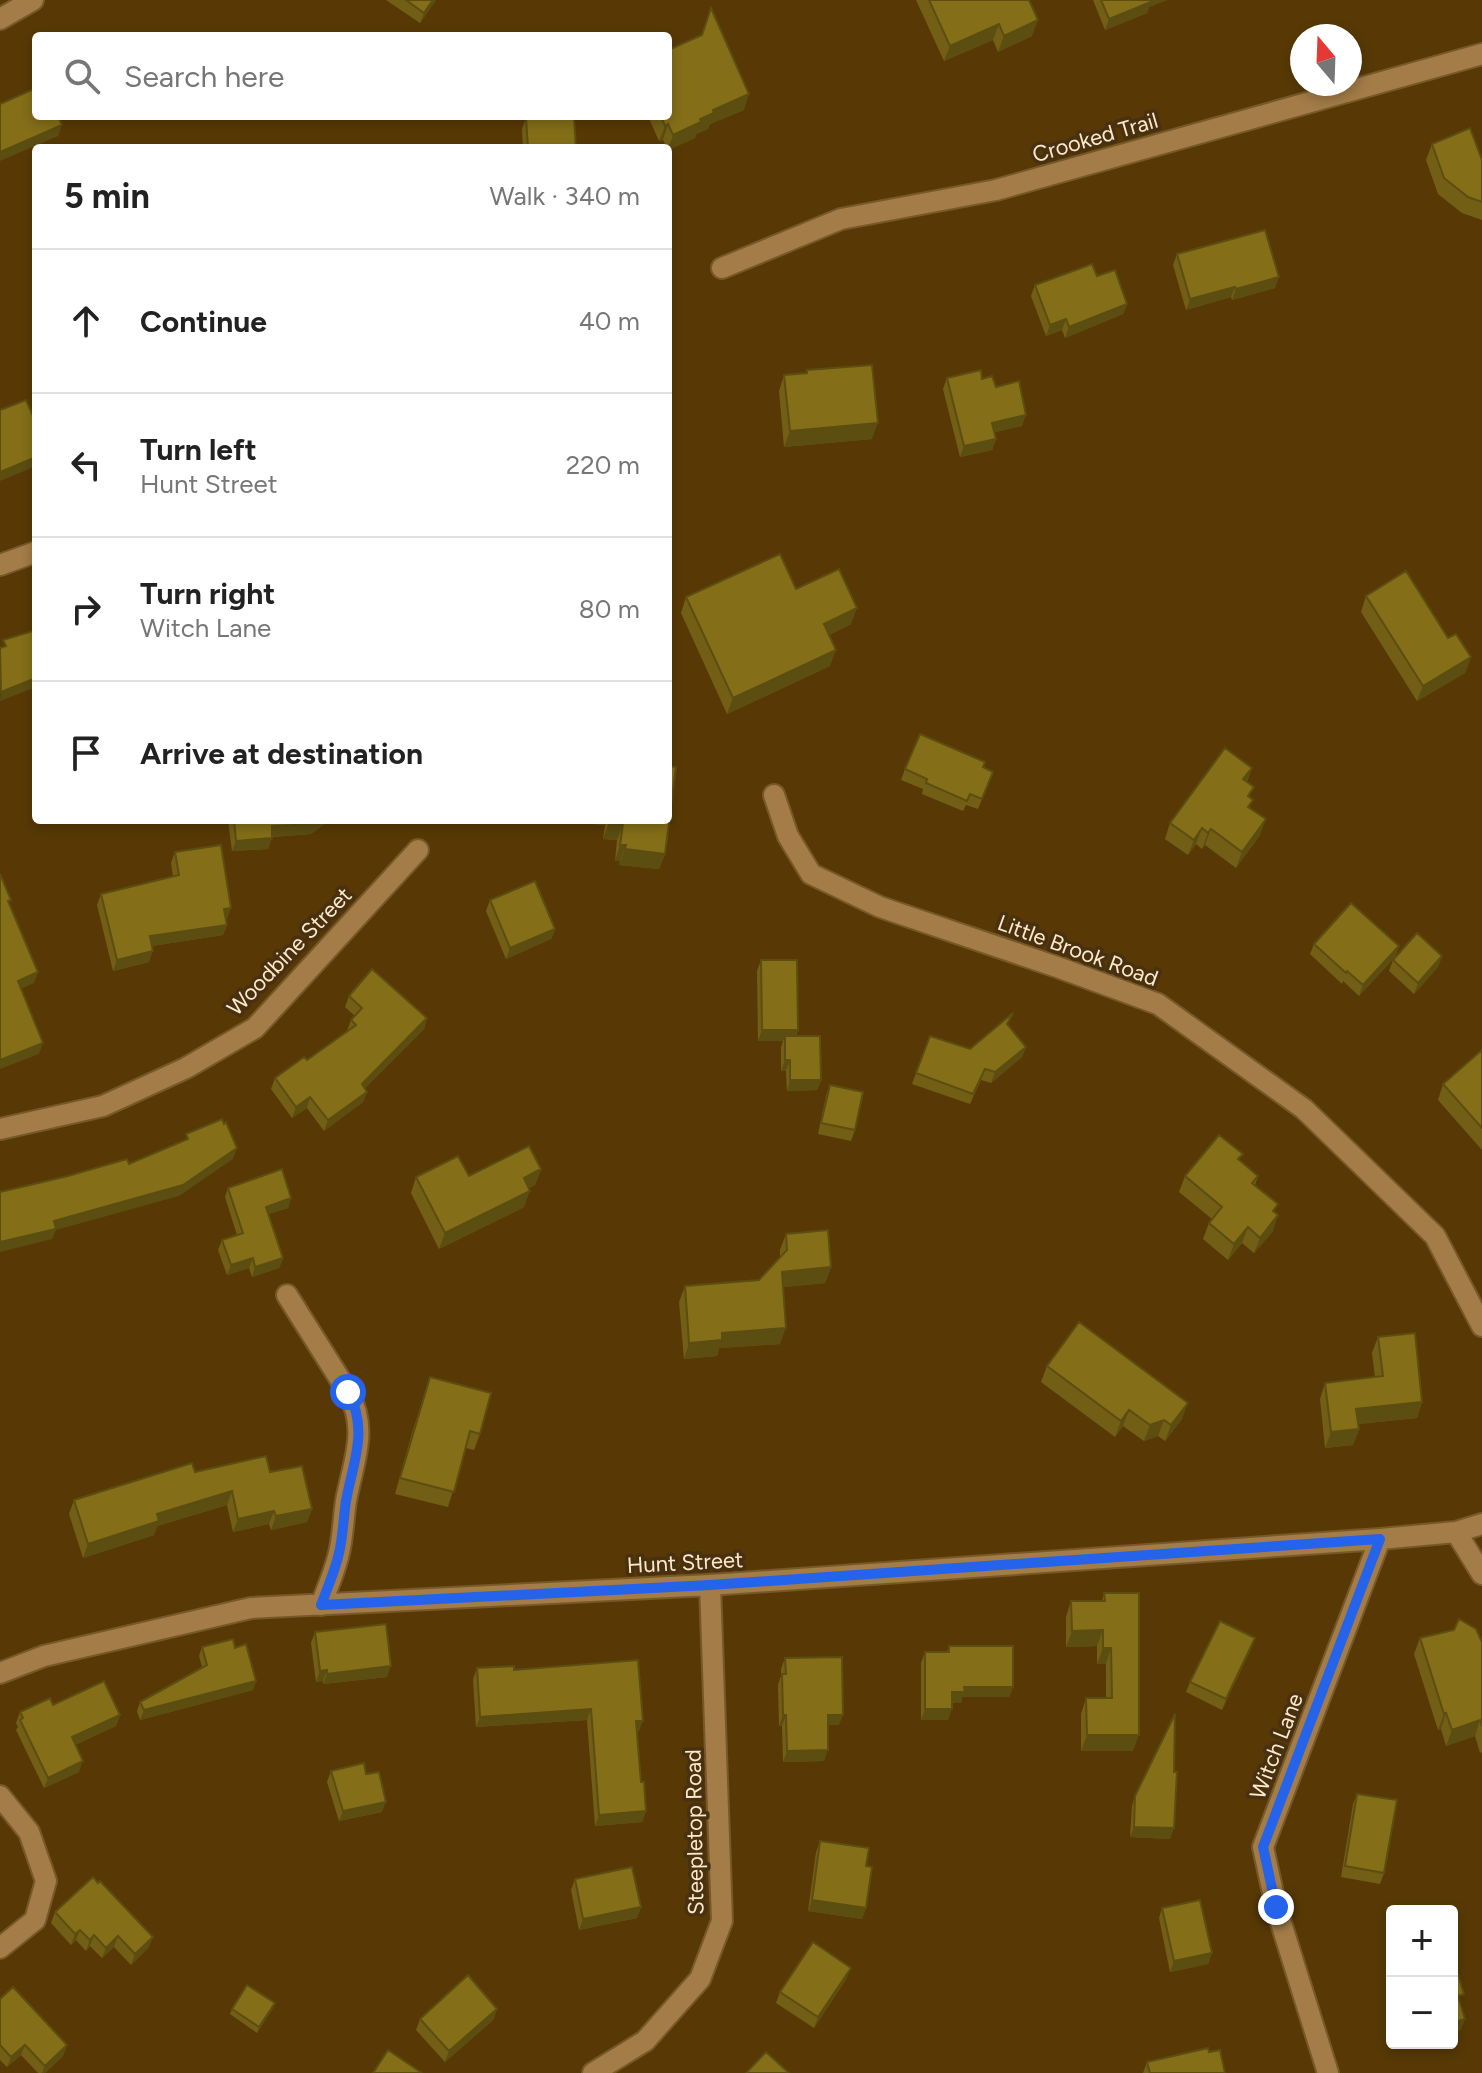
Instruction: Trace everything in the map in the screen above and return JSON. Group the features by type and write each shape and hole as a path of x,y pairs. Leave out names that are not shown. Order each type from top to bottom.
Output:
{"street":[{"path":"0,19 33,0"},
{"name":"Crooked Trail","path":"722,268 841,219 996,190 1482,54"},
{"path":"0,565 32,553"},
{"name":"Little Brook Road","path":"774,795 788,836 811,874 880,907 1158,1004 1304,1109 1435,1236 1482,1326"},
{"name":"Woodbine Street","path":"0,1129 103,1106 186,1068 255,1028 418,850"},
{"path":"287,1295 356,1406 359,1421 358,1448 346,1500 339,1555 321,1605"},
{"path":"1380,1539 1456,1532 1482,1524"},
{"path":"1456,1532 1482,1574"},
{"name":"Hunt Street","path":"0,1673 44,1656 251,1608 710,1585 1380,1539"},
{"name":"Witch Lane","path":"1328,2073 1276,1907 1263,1847 1380,1539"},
{"name":"Steepletop Road","path":"593,2073 645,2041 700,1979 722,1921 710,1585"},
{"path":"0,1796 29,1832 46,1881 35,1920 0,1948"}],"building":[{"path":"406,0 433,0 424,13"},
{"path":"929,0 1029,0 1038,20 1004,36 999,24 950,46"},
{"path":"1101,0 1150,0 1151,2 1109,19"},
{"path":"711,8 749,94 713,110 714,113 700,119 701,122 673,135 663,120 672,120 672,48 702,35"},
{"path":"32,90 32,120 60,120 62,125 0,152 0,104"},
{"path":"526,120 574,120 576,144 528,144"},
{"path":"1470,128 1482,160 1482,202 1468,197 1444,178 1432,144"},
{"path":"1265,230 1279,277 1190,299 1177,254"},
{"path":"1092,264 1097,276 1115,270 1127,304 1069,327 1066,319 1050,325 1035,285"},
{"path":"872,365 878,423 790,431 784,375"},
{"path":"981,370 982,379 992,376 996,387 1019,381 1026,415 992,423 996,439 964,446 947,378"},
{"path":"26,400 32,414 32,459 0,472 0,410"},
{"path":"780,554 796,589 839,569 857,608 824,624 836,650 733,698 686,597"},
{"path":"1406,571 1448,638 1456,634 1471,657 1423,686 1366,596"},
{"path":"32,631 32,680 1,692 0,648 6,646 3,640"},
{"path":"920,734 985,762 983,767 993,772 982,799 970,794 967,801 926,783 927,779 905,769"},
{"path":"1225,748 1252,768 1243,779 1254,787 1248,796 1253,800 1248,807 1266,819 1242,852 1211,829 1208,833 1202,828 1194,840 1170,823"},
{"path":"672,766 676,767 672,799"},
{"path":"234,824 315,824 272,826 272,838 236,841"},
{"path":"623,824 669,824 665,854 625,849 626,845 620,845"},
{"path":"221,845 231,908 224,909 227,925 150,936 153,951 117,960 101,894 179,875 175,852"},
{"path":"0,874 38,972 18,981 43,1043 0,1060"},
{"path":"535,881 555,929 510,948 490,900"},
{"path":"1351,903 1399,946 1363,985 1314,944"},
{"path":"1417,933 1442,956 1418,983 1393,960"},
{"path":"761,960 797,960 798,1030 762,1030"},
{"path":"372,969 427,1018 362,1084 367,1092 328,1120 310,1097 296,1107 275,1078 304,1057 307,1060 356,1025 351,1020 362,1008 349,996"},
{"path":"1013,1013 1007,1024 1026,1047 995,1072 985,1069 973,1094 916,1073 930,1036 970,1049"},
{"path":"785,1036 820,1036 821,1080 790,1080 790,1060 785,1060"},
{"path":"1482,1050 1482,1128 1443,1084"},
{"path":"830,1085 863,1092 855,1130 821,1123"},
{"path":"222,1119 237,1148 183,1185 54,1221 56,1229 0,1242 0,1192 127,1159 129,1164 188,1139 186,1134"},
{"path":"1219,1135 1243,1154 1238,1159 1258,1176 1252,1183 1278,1204 1273,1211 1278,1215 1260,1238 1248,1227 1234,1244 1209,1223 1222,1207 1185,1176"},
{"path":"529,1146 541,1169 524,1178 530,1191 445,1233 416,1177 458,1156 469,1176"},
{"path":"282,1169 291,1198 266,1207 283,1258 255,1267 253,1258 231,1265 222,1240 243,1233 228,1188"},
{"path":"828,1230 831,1267 782,1272 786,1328 722,1333 722,1340 689,1343 685,1286 759,1280 787,1250 786,1234"},
{"path":"1079,1322 1188,1403 1171,1425 1164,1420 1150,1425 1129,1410 1121,1421 1047,1366"},
{"path":"1415,1333 1422,1402 1356,1409 1359,1429 1331,1432 1325,1383 1383,1376 1378,1337"},
{"path":"430,1377 491,1393 480,1434 470,1431 454,1492 400,1478"},
{"path":"266,1456 270,1472 302,1466 312,1509 276,1516 274,1511 238,1519 232,1491 157,1514 159,1521 88,1544 74,1500 192,1463 195,1472"},
{"path":"1104,1593 1139,1593 1139,1735 1087,1735 1086,1698 1112,1698 1111,1648 1103,1648 1103,1630 1072,1631 1071,1601 1105,1601"},
{"path":"1459,1619 1476,1629 1482,1642 1482,1726 1480,1720 1452,1730 1420,1638 1454,1630"},
{"path":"1220,1621 1255,1638 1226,1699 1190,1682"},
{"path":"386,1624 391,1666 327,1674 327,1670 320,1671 315,1632"},
{"path":"233,1639 235,1648 246,1644 256,1681 144,1710 140,1702 207,1665 202,1647"},
{"path":"949,1646 1013,1646 1013,1687 964,1687 965,1692 952,1692 952,1709 925,1709 925,1652 949,1652"},
{"path":"842,1657 843,1715 828,1715 828,1750 787,1751 782,1674 786,1674 785,1658"},
{"path":"638,1660 643,1721 636,1721 646,1811 599,1815 591,1709 480,1717 477,1668 514,1666 514,1670"},
{"path":"104,1681 120,1715 72,1737 83,1761 48,1778 20,1720 23,1718 20,1712 50,1698 53,1705"},
{"path":"1175,1714 1174,1772 1177,1772 1174,1828 1134,1827 1135,1796"},
{"path":"364,1763 366,1774 379,1772 386,1802 343,1811 331,1771"},
{"path":"1357,1794 1397,1800 1384,1873 1345,1866"},
{"path":"820,1841 869,1848 866,1866 872,1867 866,1908 812,1900"},
{"path":"632,1867 641,1907 583,1919 575,1879"},
{"path":"93,1877 153,1937 135,1954 118,1936 106,1948 94,1935 90,1940 80,1930 75,1934 55,1912"},
{"path":"1200,1900 1212,1953 1174,1961 1162,1908"},
{"path":"813,1942 851,1968 818,2017 780,1992"},
{"path":"1458,1974 1464,1994 1458,1996"},
{"path":"468,1975 497,2009 449,2051 420,2019"},
{"path":"247,1985 275,2003 259,2027 232,2009"},
{"path":"13,1987 67,2045 45,2066 25,2045 11,2057 0,2045 0,1999"},
{"path":"1458,1996 1465,2019 1458,2021"},
{"path":"1208,2048 1209,2052 1220,2050 1225,2073 1150,2073 1147,2062"},
{"path":"388,2050 422,2073 373,2073"},
{"path":"766,2052 789,2073 746,2073"}],"route":[{"path":"348,1392 356,1406 359,1421 358,1448 346,1500 339,1555 321,1605 710,1585 1380,1539 1263,1847 1276,1907"}]}
